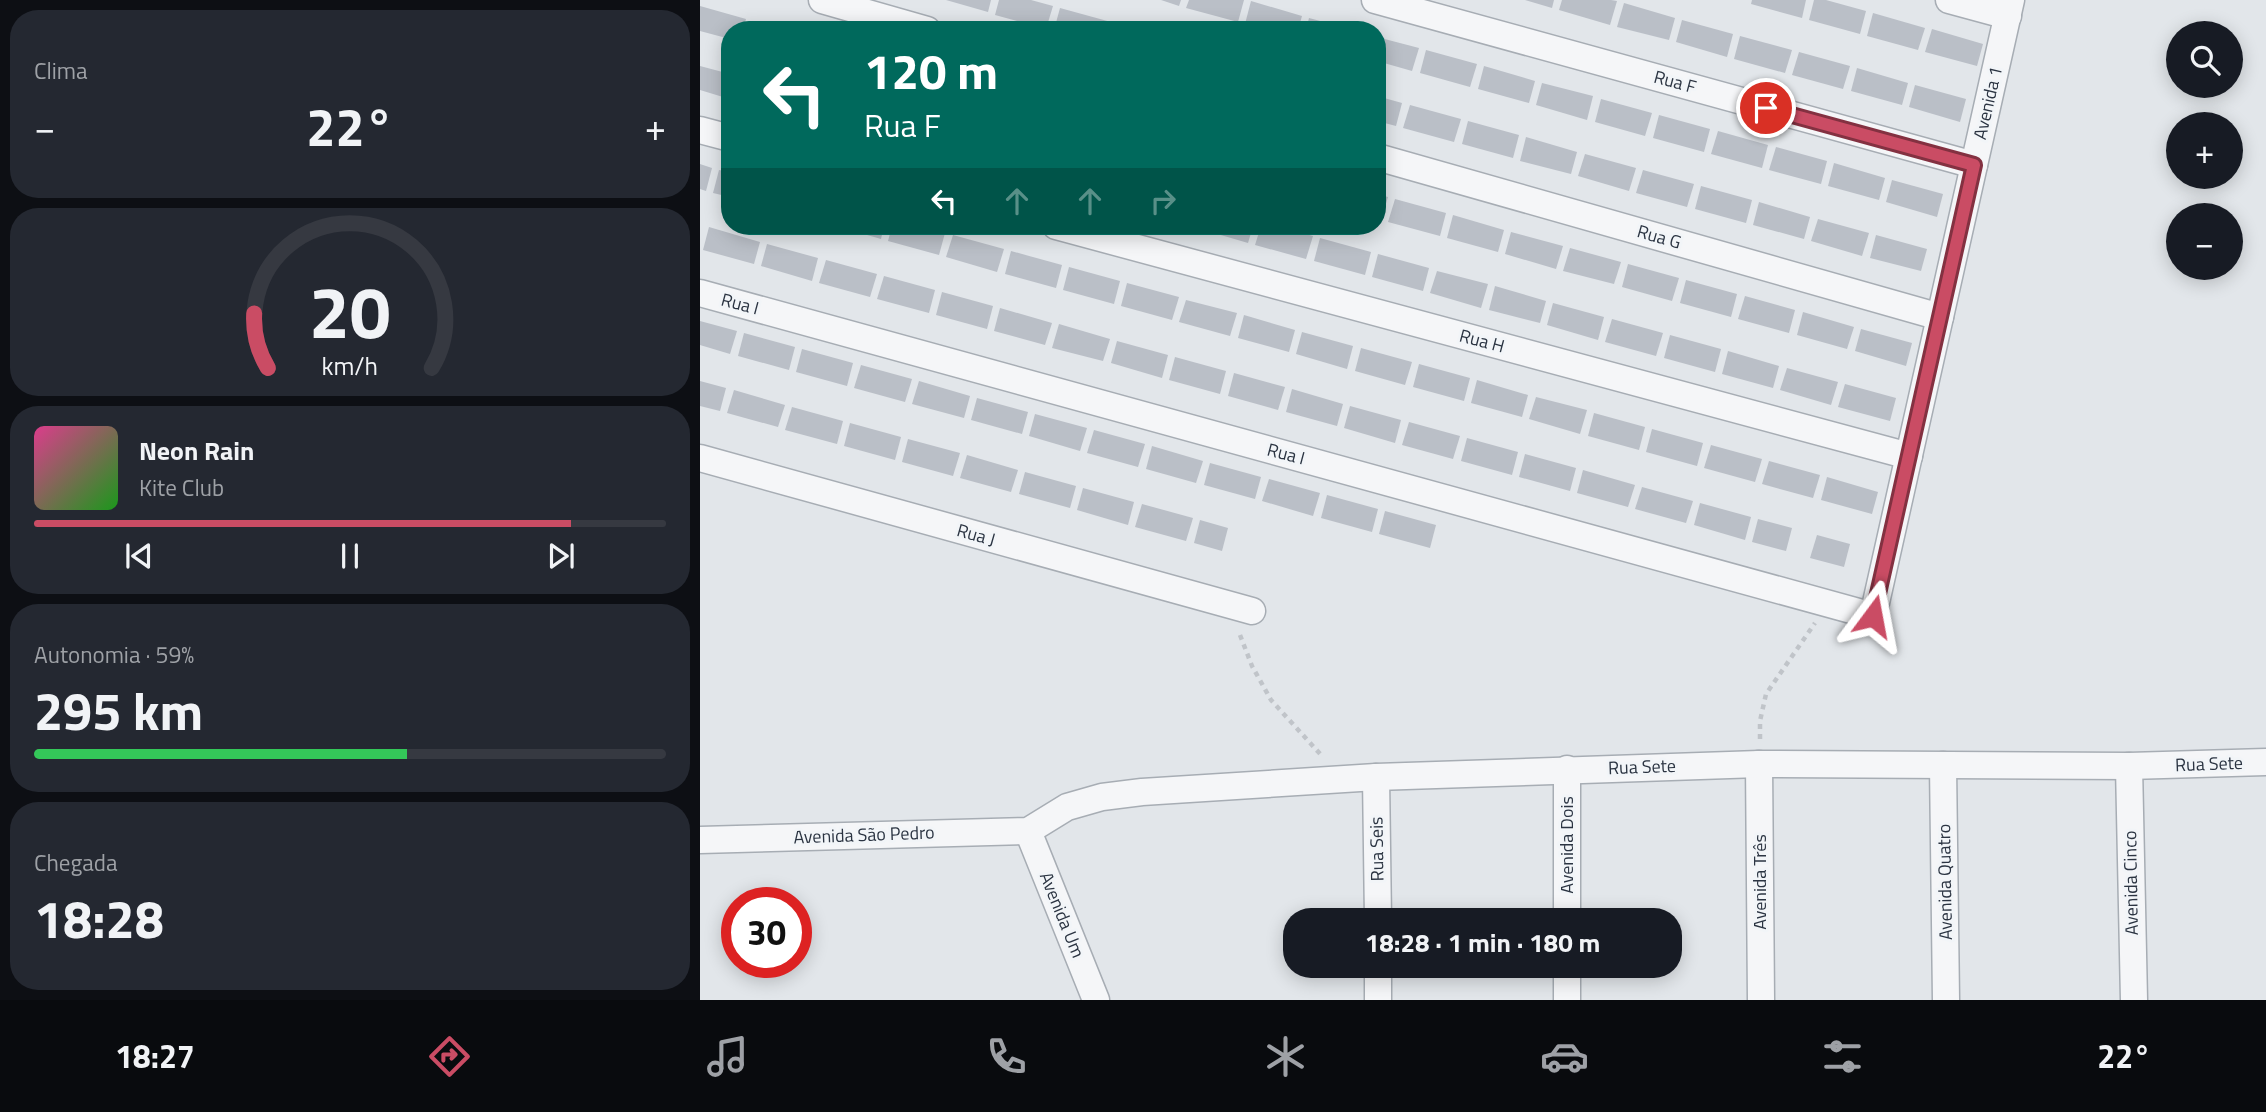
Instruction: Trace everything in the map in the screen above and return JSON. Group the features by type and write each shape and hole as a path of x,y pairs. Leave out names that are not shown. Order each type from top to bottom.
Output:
{"street":[{"path":"822,0 896,21"},
{"name":"Rua F","path":"1375,0 1974,165"},
{"path":"1949,0 2009,8"},
{"name":"Avenida 1","path":"1873,616 2009,8"},
{"path":"700,130 721,136"},
{"name":"Rua G","path":"1386,160 1940,317"},
{"name":"Rua H","path":"1088,235 1909,456"},
{"name":"Rua I","path":"700,293 1873,616"},
{"name":"Rua J","path":"700,458 1240,608"},
{"name":"Rua Sete","path":"1028,831 1067,807 1102,797 1376,777 1759,764 2129,766 2266,762"},
{"name":"Avenida Três","path":"1759,764 1761,1000"},
{"name":"Avenida Quatro","path":"1943,765 1946,1000"},
{"name":"Avenida Cinco","path":"2129,766 2134,1000"},
{"name":"Avenida Dois","path":"1567,769 1567,908"},
{"name":"Rua Seis","path":"1376,777 1378,908"},
{"name":"Avenida São Pedro","path":"700,840 1028,831"},
{"name":"Avenida Um","path":"1028,831 1096,1000"},
{"path":"1378,978 1378,1000"},
{"path":"1567,978 1567,1000"}],"path":[{"path":"1759,764 1760,721 1766,694 1829,603"},
{"path":"1240,608 1252,666 1271,700 1345,779"}],"building":[{"path":"946,0 991,0 988,12"},
{"path":"999,0 1031,0 1053,6 1048,21 1017,21 995,15"},
{"path":"1161,0 1181,0 1179,6"},
{"path":"1189,0 1244,0 1238,21 1186,8"},
{"path":"1525,0 1554,0 1552,8"},
{"path":"1562,0 1617,1 1610,25 1559,10"},
{"path":"1752,0 1806,0 1802,18 1751,4"},
{"path":"1814,0 1826,0 1866,11 1860,34 1809,20"},
{"path":"1251,1 1302,16 1301,21 1246,21"},
{"path":"1624,3 1675,18 1669,40 1617,27"},
{"path":"700,6 746,19 721,21 721,37 700,31"},
{"path":"1060,8 1107,21 1056,21"},
{"path":"1873,13 1925,28 1918,50 1867,36"},
{"path":"1682,20 1733,34 1727,57 1676,42"},
{"path":"1932,29 1983,44 1977,66 1925,52"},
{"path":"1740,36 1792,50 1785,73 1734,59"},
{"path":"1386,39 1419,48 1412,71 1386,64"},
{"path":"1426,50 1477,64 1470,87 1420,73"},
{"path":"1799,52 1850,66 1843,89 1792,75"},
{"path":"700,66 721,72 721,96 700,90"},
{"path":"1484,66 1535,81 1529,103 1478,89"},
{"path":"1857,68 1908,83 1902,105 1851,91"},
{"path":"1542,83 1593,96 1587,120 1536,105"},
{"path":"1915,85 1966,99 1960,122 1909,107"},
{"path":"1386,99 1402,103 1396,126 1386,123"},
{"path":"1601,99 1652,113 1645,136 1595,122"},
{"path":"1410,105 1461,119 1454,142 1403,128"},
{"path":"1659,115 1710,129 1704,152 1653,138"},
{"path":"1468,121 1519,135 1513,158 1462,144"},
{"path":"1718,131 1768,145 1762,168 1711,154"},
{"path":"1526,137 1577,152 1571,174 1520,161"},
{"path":"1776,147 1827,161 1821,184 1769,170"},
{"path":"1585,154 1636,168 1629,191 1578,176"},
{"path":"1834,163 1885,178 1879,200 1828,186"},
{"path":"700,164 712,168 706,191 700,189"},
{"path":"719,170 721,170 721,195 713,193"},
{"path":"1643,170 1694,184 1687,207 1636,193"},
{"path":"1892,180 1943,194 1937,217 1886,202"},
{"path":"1701,186 1752,200 1746,223 1695,209"},
{"path":"1395,199 1446,213 1440,236 1388,222"},
{"path":"1759,202 1810,217 1804,239 1753,225"},
{"path":"1453,215 1504,230 1498,252 1447,238"},
{"path":"1818,219 1869,233 1862,256 1811,241"},
{"path":"709,227 721,231 721,235 736,235 760,242 754,264 703,250"},
{"path":"1511,232 1563,246 1556,269 1505,254"},
{"path":"890,235 944,235 939,255 888,241"},
{"path":"953,235 1004,249 997,272 946,257"},
{"path":"1221,235 1250,235 1248,243"},
{"path":"1258,235 1313,236 1306,259 1255,245"},
{"path":"1876,235 1927,249 1921,271 1870,258"},
{"path":"1320,238 1371,252 1365,275 1314,261"},
{"path":"767,244 818,258 812,281 761,266"},
{"path":"1570,248 1621,262 1614,284 1563,271"},
{"path":"1011,251 1062,265 1056,288 1005,274"},
{"path":"1378,254 1429,268 1423,291 1372,277"},
{"path":"826,260 877,274 870,297 819,283"},
{"path":"1628,264 1679,278 1672,301 1622,287"},
{"path":"1069,267 1120,281 1114,304 1063,290"},
{"path":"1437,271 1488,284 1481,308 1430,293"},
{"path":"884,276 935,290 929,313 877,299"},
{"path":"1686,280 1737,294 1731,317 1680,303"},
{"path":"1127,283 1179,297 1172,320 1121,306"},
{"path":"1495,286 1546,301 1540,323 1489,310"},
{"path":"942,292 993,306 987,329 936,315"},
{"path":"1745,296 1795,310 1789,333 1738,319"},
{"path":"1186,300 1237,313 1230,336 1179,322"},
{"path":"1553,303 1604,317 1598,340 1547,325"},
{"path":"1000,308 1052,323 1045,345 994,331"},
{"path":"1803,312 1854,327 1847,349 1797,335"},
{"path":"1244,315 1295,330 1289,352 1238,338"},
{"path":"1612,319 1663,333 1656,356 1605,342"},
{"path":"700,321 737,331 730,354 700,345"},
{"path":"1059,324 1110,339 1103,361 1052,348"},
{"path":"1861,329 1912,343 1906,366 1855,351"},
{"path":"1302,332 1353,346 1347,369 1296,354"},
{"path":"744,333 795,347 789,370 738,356"},
{"path":"1670,335 1721,349 1715,372 1664,358"},
{"path":"1117,341 1168,355 1162,378 1111,363"},
{"path":"1361,348 1412,362 1405,385 1355,371"},
{"path":"802,349 853,363 847,386 796,372"},
{"path":"1728,351 1779,366 1773,388 1722,374"},
{"path":"1175,357 1226,371 1220,394 1169,380"},
{"path":"1419,364 1470,378 1464,401 1413,387"},
{"path":"861,365 912,379 905,402 854,388"},
{"path":"1787,368 1838,382 1831,405 1780,390"},
{"path":"1234,373 1285,387 1278,410 1228,396"},
{"path":"1477,380 1528,395 1522,417 1471,403"},
{"path":"700,381 726,388 720,411 700,406"},
{"path":"919,381 970,396 964,418 912,404"},
{"path":"1845,384 1896,398 1890,421 1838,407"},
{"path":"1292,389 1343,404 1337,426 1286,412"},
{"path":"734,390 785,405 778,427 727,413"},
{"path":"1536,397 1587,410 1580,434 1529,419"},
{"path":"977,398 1028,412 1022,434 971,420"},
{"path":"1350,406 1401,420 1395,443 1344,428"},
{"path":"792,407 843,421 837,444 785,430"},
{"path":"1594,413 1645,427 1639,450 1588,436"},
{"path":"1035,414 1087,428 1080,451 1029,436"},
{"path":"1409,422 1460,436 1453,459 1402,445"},
{"path":"850,423 901,437 895,460 844,446"},
{"path":"1652,429 1703,443 1697,466 1646,452"},
{"path":"1094,430 1145,444 1138,467 1087,453"},
{"path":"1467,438 1518,452 1512,475 1461,461"},
{"path":"908,439 960,453 953,476 902,462"},
{"path":"1711,445 1762,459 1755,482 1704,468"},
{"path":"1152,446 1203,461 1196,483 1146,469"},
{"path":"1525,454 1576,468 1570,491 1519,477"},
{"path":"967,455 1018,470 1011,492 960,478"},
{"path":"1769,461 1820,475 1813,498 1762,484"},
{"path":"1210,463 1261,477 1255,499 1204,485"},
{"path":"1583,470 1635,485 1628,507 1577,493"},
{"path":"1025,472 1076,486 1070,508 1019,494"},
{"path":"1827,477 1878,492 1872,514 1821,500"},
{"path":"1269,479 1320,493 1313,516 1262,501"},
{"path":"1642,487 1693,501 1686,523 1635,509"},
{"path":"1083,488 1134,502 1128,525 1077,510"},
{"path":"1327,495 1378,509 1372,532 1321,518"},
{"path":"1700,503 1751,517 1745,540 1694,525"},
{"path":"1142,504 1193,518 1186,541 1135,527"},
{"path":"1385,511 1436,525 1430,548 1379,534"},
{"path":"1758,519 1792,528 1786,551 1752,542"},
{"path":"1200,520 1228,528 1222,551 1194,543"},
{"path":"1817,535 1850,544 1844,567 1810,558"}],"route":[{"path":"1766,108 1974,165 1873,616"}]}
